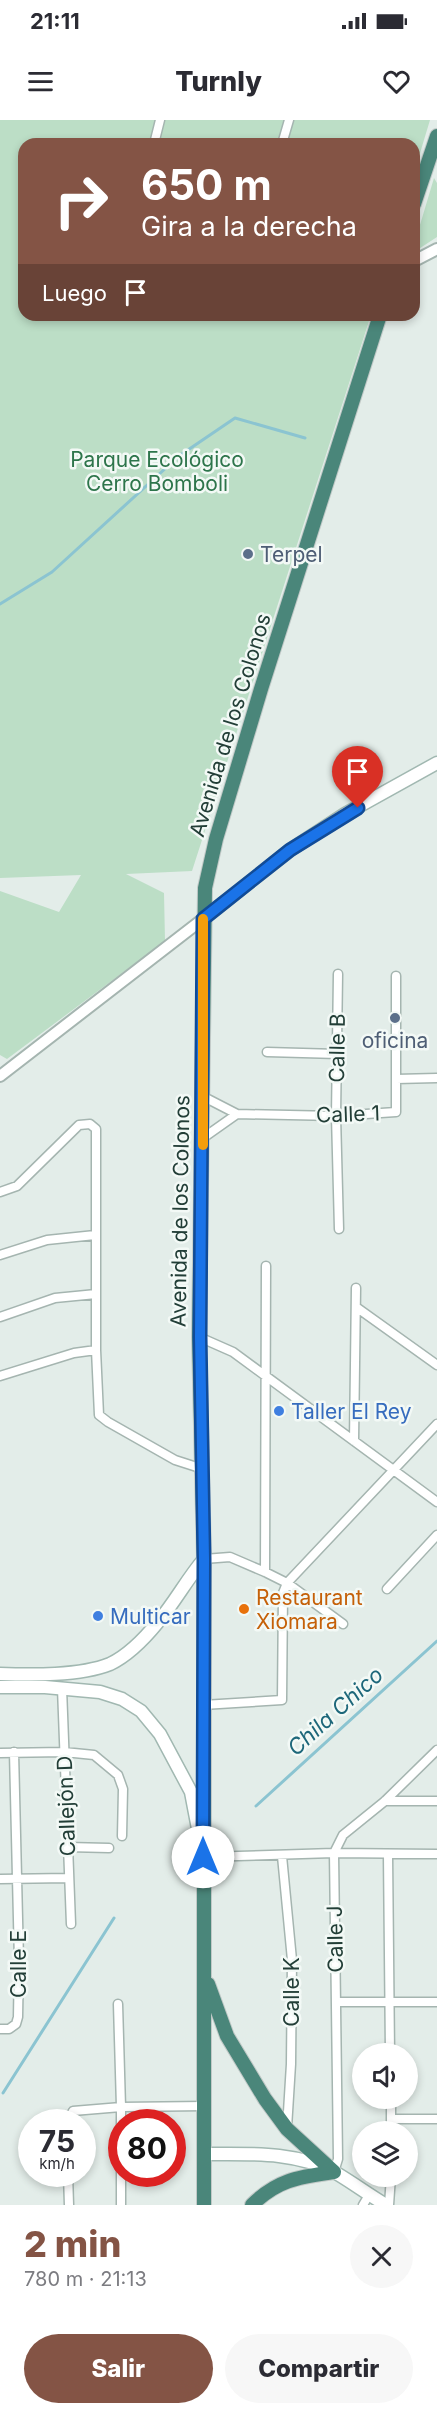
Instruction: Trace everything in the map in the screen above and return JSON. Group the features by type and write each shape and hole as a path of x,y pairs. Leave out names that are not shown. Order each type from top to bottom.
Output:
{"highway":[{"path":"420,190 434,158 437,136"},
{"name":"Avenida de los Colonos","path":"204,2205 204,1559 200,1337 205,888 216,839 261,689 378,321"},
{"path":"205,1973 227,2037 265,2099 287,2129 334,2172"},
{"path":"252,2205 268,2190 294,2177 334,2172"}],"main road":[{"path":"203,919 290,850 345,814 437,763"},
{"path":"0,1674 52,1673 91,1669 110,1663 136,1646 159,1622 189,1576 204,1559"},
{"path":"0,1687 62,1688 100,1692 122,1699 141,1711 160,1734 191,1792 203,1857"},
{"path":"205,2154 298,2158 334,2172 366,2200 388,2205"}],"street":[{"path":"156,138 160,120"},
{"path":"284,138 289,120"},
{"path":"420,258 437,249"},
{"path":"0,1076 203,919"},
{"name":"Calle B","path":"338,974 336,1116 339,1229"},
{"name":"Calle 1","path":"202,1096 237,1114 336,1116 396,1112 396,976"},
{"path":"267,1052 338,1054"},
{"path":"396,1079 437,1078"},
{"path":"203,1138 237,1114"},
{"path":"0,1192 17,1186 79,1125 90,1124 96,1129 96,1350 99,1415 175,1460 203,1469"},
{"path":"0,1256 47,1240 95,1235"},
{"path":"265,1572 266,1266"},
{"path":"354,1441 356,1288"},
{"path":"0,1317 55,1298 96,1294"},
{"path":"356,1307 437,1365"},
{"path":"200,1337 233,1352 437,1502"},
{"path":"0,1376 74,1353 96,1350"},
{"path":"203,1705 282,1700 283,1593 287,1583 437,1424"},
{"path":"387,1589 437,1535"},
{"path":"204,1559 230,1557 265,1572 287,1583 343,1624"},
{"name":"Callejón D","path":"62,1688 71,1924"},
{"path":"334,1853 344,1835 385,1801 437,1750"},
{"name":"Calle E","path":"5,2029 16,2024 18,2018 14,1752"},
{"path":"0,1753 64,1752 94,1755 118,1775 123,1789 122,1836"},
{"path":"385,1801 437,1801"},
{"path":"67,1847 109,1848"},
{"path":"203,1857 334,1853 437,1854"},
{"name":"Calle J","path":"334,1853 338,2159 334,2172"},
{"path":"388,1855 390,2043"},
{"name":"Calle K","path":"282,1856 292,1960 291,2064 287,2129"},
{"path":"0,1879 68,1878"},
{"path":"336,2002 437,2002"},
{"path":"118,2004 121,2107 120,2205"},
{"path":"96,2109 205,2106"},
{"path":"391,2109 391,2119 437,2119"},
{"path":"68,2187 69,2205"},
{"path":"388,2205 390,2187"}],"green space":[{"name":"Parque Ecológico Cerro Bomboli","path":"0,120 430,120 420,153 420,138 18,138 18,321 369,321 192,871 126,874 164,893 165,941 7,1059 0,1055 0,891 59,912 81,875 0,878"},
{"path":"434,178 437,183 437,237 420,248 420,225"}],"waterway":[{"path":"0,604 52,572 179,456 235,418 305,438"},
{"name":"Chila Chico","path":"256,1806 437,1641"},
{"name":"Chila Chico","path":"3,2093 114,1918"}],"slow traffic":[{"path":"203,919 203,1145"}],"place":[{"name":"Terpel","path":"248,554"},
{"name":"oficina","path":"395,1018"},
{"name":"Taller El Rey","path":"279,1411"},
{"name":"Restaurant Xiomara","path":"244,1609"},
{"name":"Multicar","path":"98,1616"}],"route":[{"path":"203,1857 204,1559 200,1337 203,919 290,850 358,808"}]}
